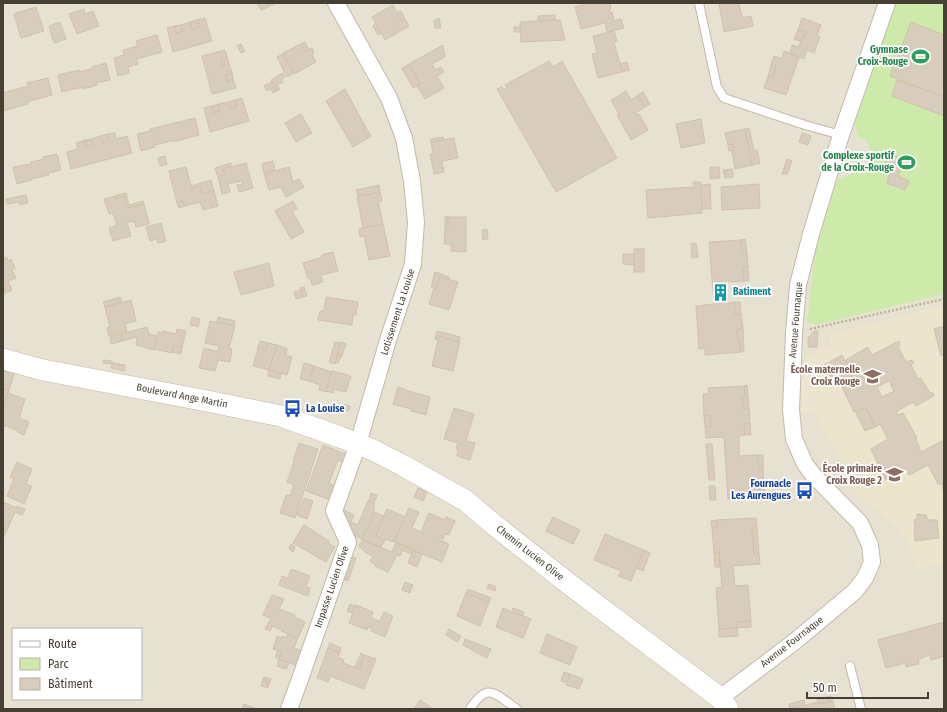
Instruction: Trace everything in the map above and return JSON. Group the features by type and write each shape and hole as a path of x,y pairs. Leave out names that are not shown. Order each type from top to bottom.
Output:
{"street":[{"name":"Lotissement La Louise","path":"336,3 389,98 404,138 412,181 416,222 413,264 388,340 358,444"},
{"name":"Avenue Fournaque","path":"724,703 854,592 866,578 872,562 870,545 860,524 814,476 806,464 794,439 791,410 794,332 798,285 811,234 841,135 887,3"},
{"name":"Boulevard Ange Martin","path":"3,359 44,370 281,416 358,444"},
{"name":"Chemin Lucien Olive","path":"358,444 404,466 466,501 569,584 724,703"},
{"name":"Impasse Lucien Olive","path":"289,709 348,542 334,511 358,444"}],"lane":[{"path":"699,3 716,87 724,98 805,125 841,135"},
{"path":"850,666 861,709"},
{"path":"470,709 477,698 486,692 494,693 517,709"}],"path":[{"path":"794,332 944,299"}],"shaded area":[{"path":"3,3 944,3 944,709 3,709"},
{"path":"944,305 944,563 917,569 909,552 908,541 902,537 898,529 855,493 839,457 814,413 801,412 803,359 830,346 830,334"}],"green space":[{"name":"Complexe sportif de la Croix-Rouge","path":"896,3 937,3 944,6 944,294 815,325 807,322 815,251 837,180 871,166 868,159 872,154 866,139 859,138 853,120"}],"building":[{"path":"257,3 277,3 261,10"},
{"path":"582,3 610,3 611,9 609,10 609,13 612,12 614,21 621,19 624,28 607,32 605,23 581,29 575,7 582,5"},
{"path":"719,3 739,3 742,18 751,16 753,26 724,32"},
{"path":"393,5 402,21 405,19 409,26 385,40 372,17"},
{"path":"36,7 44,31 21,38 14,14"},
{"path":"84,9 85,14 93,11 99,26 77,34 69,14"},
{"path":"401,11 405,19 402,21 397,12"},
{"path":"555,15 555,20 538,21 538,16"},
{"path":"205,18 212,41 173,52 167,28 174,26 176,33 183,31 181,25 190,22 192,29 199,27 197,20"},
{"path":"439,18 441,28 435,28 434,21"},
{"path":"802,18 821,25 817,36 820,37 814,53 807,50 804,59 790,53 792,45 799,47 802,37 804,38 806,32 798,30"},
{"path":"197,20 199,27 192,29 190,22"},
{"path":"560,20 565,40 521,42 520,22"},
{"path":"60,22 66,39 54,43 49,26"},
{"name":"Gymnase Croix-Rouge","path":"911,22 944,35 944,97 890,76"},
{"path":"376,24 381,33 378,35 373,26"},
{"path":"181,25 183,31 176,33 174,26"},
{"path":"514,27 520,27 521,32 514,32"},
{"path":"798,30 806,32 804,38 802,37 800,41 794,39"},
{"path":"614,31 617,41 614,42 622,72 598,78 592,54 597,53 593,36"},
{"path":"157,35 162,52 136,59 138,64 128,67 129,73 118,76 114,58 124,55 123,50 138,46 136,41"},
{"path":"305,42 309,50 305,52 301,44"},
{"path":"241,44 245,51 241,53 237,46"},
{"path":"301,44 305,52 312,48 314,53 312,54 316,62 294,74 283,53"},
{"path":"443,45 445,57 432,64 435,70 441,67 444,72 437,76 444,88 425,99 417,86 420,84 409,64"},
{"path":"225,50 227,57 221,59 222,65 229,64 232,73 225,75 227,81 233,79 236,88 212,94 202,56"},
{"path":"784,51 799,57 786,95 764,88 768,77 772,78 776,67 771,65 774,56 782,59"},
{"path":"283,54 294,73 287,77 277,57"},
{"path":"227,57 229,64 222,65 221,59"},
{"path":"549,61 553,67 562,61 617,158 556,192 497,89 502,87 504,90 507,88 505,85"},
{"path":"627,62 629,70 622,72 620,64"},
{"path":"106,63 110,80 96,83 97,85 83,89 83,87 62,92 58,75 79,70 79,72 92,69 92,67"},
{"path":"409,64 420,84 413,88 402,68"},
{"path":"771,65 776,67 772,78 768,77"},
{"path":"232,73 233,79 227,81 225,75"},
{"path":"283,73 285,77 282,79 283,82 277,85 280,89 277,91 271,80"},
{"path":"48,78 52,95 3,111 3,93 28,86 27,83"},
{"path":"897,80 944,97 944,116 892,96"},
{"path":"272,82 277,91 273,93 271,89 267,91 264,86"},
{"path":"345,89 366,128 363,129 368,138 353,147 326,101"},
{"path":"626,91 631,100 638,95 645,107 635,113 637,115 639,114 648,130 631,140 617,115 619,114 611,100"},
{"path":"643,92 650,104 645,107 638,95"},
{"path":"242,98 249,121 210,132 204,108 212,106 214,113 220,111 219,104 228,102 230,108 236,107 235,100"},
{"path":"235,100 236,107 230,108 228,102"},
{"path":"219,104 220,111 214,113 212,106"},
{"path":"301,114 312,133 296,142 285,123"},
{"path":"195,118 199,135 172,142 172,140 168,141 141,151 137,134 150,131 150,129"},
{"path":"701,119 705,143 681,148 676,124"},
{"path":"366,128 371,136 368,138 363,129"},
{"path":"749,128 754,151 757,150 760,163 752,165 745,129"},
{"path":"745,129 752,165 735,169 732,151 734,150 733,144 728,145 725,133"},
{"path":"115,133 116,139 127,136 132,153 71,169 67,152 78,149 76,143 85,140 86,147 93,145 91,139 100,136 103,143 109,141 107,134"},
{"path":"802,133 811,136 808,145 799,142"},
{"path":"107,134 109,141 103,143 100,136"},
{"path":"443,137 443,140 431,142 431,139"},
{"path":"454,138 458,158 442,161 444,172 434,174 430,154 433,154 431,142"},
{"path":"91,139 93,145 86,147 85,140"},
{"path":"733,144 734,150 729,151 728,145"},
{"path":"57,154 61,170 17,184 13,167 31,164 31,162 44,159 43,157"},
{"path":"889,154 904,159 898,176 909,181 905,190 887,183 889,173 883,170"},
{"path":"165,156 167,164 160,166 158,158"},
{"path":"787,159 792,161 787,174 782,174"},
{"path":"273,161 275,170 264,173 262,164"},
{"path":"231,163 231,166 223,169 225,175 218,177 215,168"},
{"path":"246,163 253,188 239,192 237,185 243,184 242,181 228,184 230,192 222,194 218,177 225,175 223,169"},
{"path":"186,167 192,189 200,186 202,194 214,191 218,206 203,210 200,202 185,206 183,201 177,203 169,171"},
{"path":"289,167 293,182 299,179 304,187 286,197 281,187 269,190 264,174"},
{"path":"710,167 719,167 720,178 710,179"},
{"path":"733,169 733,177 725,178 723,170"},
{"path":"211,180 214,191 202,194 200,186 192,189 191,186"},
{"path":"693,182 701,182 702,213 648,218 646,190 694,187"},
{"path":"710,184 711,209 702,209 701,185"},
{"path":"759,184 760,208 722,210 721,187"},
{"path":"379,185 380,192 358,196 356,190"},
{"path":"380,192 382,201 378,201 383,224 363,228 357,197"},
{"path":"126,193 129,205 143,201 144,204 127,208 124,196 115,199 115,196"},
{"path":"26,195 28,203 20,205 19,202 7,204 6,199"},
{"path":"115,196 115,199 124,196 127,208 144,204 149,224 136,227 134,221 127,223 131,236 113,241 109,228 117,225 113,213 109,214 104,199"},
{"path":"183,201 185,206 179,208 177,203"},
{"path":"293,201 297,209 292,211 304,232 291,239 275,211"},
{"path":"445,216 448,217 448,229 445,229"},
{"path":"448,217 466,217 466,252 451,251 451,244 444,244 445,229 448,229"},
{"path":"161,223 166,241 158,243 157,239 150,241 146,227"},
{"path":"383,224 390,256 369,260 364,236 360,237 359,229"},
{"path":"487,229 488,239 483,240 482,230"},
{"path":"745,239 747,253 742,253 741,240"},
{"name":"Batiment","path":"741,240 742,253 747,253 748,267 743,267 744,281 726,282 728,303 734,302 735,314 741,314 743,328 737,329 741,352 705,355 705,348 699,349 696,306 714,304 709,242"},
{"path":"696,243 698,257 692,258 691,244"},
{"path":"634,249 644,249 644,272 634,272"},
{"path":"333,252 338,271 321,275 323,282 312,285 310,278 308,279 303,263 323,257 322,255"},
{"path":"623,254 634,254 634,265 623,264"},
{"path":"6,257 8,261 11,259 15,268 12,270 16,278 8,281 12,290 3,294 3,259"},
{"path":"269,263 274,286 241,295 234,272"},
{"path":"743,267 748,267 749,280 744,281"},
{"path":"435,272 449,277 448,280 440,277 436,289 431,287"},
{"path":"440,277 458,282 449,310 429,304 434,288 436,289"},
{"path":"304,287 307,296 303,297 300,288"},
{"path":"301,290 303,297 296,299 294,292"},
{"path":"120,297 122,302 105,307 103,302"},
{"path":"326,297 358,302 356,315 353,315 352,325 318,320 320,311 324,311"},
{"path":"131,300 136,321 125,324 127,331 109,336 107,328 110,327 105,307"},
{"path":"734,302 740,302 741,314 735,314"},
{"path":"192,317 200,319 198,327 190,325"},
{"path":"218,317 235,321 234,326 217,322"},
{"path":"210,321 235,326 229,348 232,349 230,362 218,360 215,371 199,368 204,348 218,352 219,346 205,343"},
{"path":"944,326 944,355 941,356 934,329"},
{"path":"147,327 149,334 157,336 154,350 136,345 137,337 122,341 121,334"},
{"path":"743,328 744,351 741,352 737,329"},
{"path":"177,329 186,331 182,347 174,345 172,353 154,349 158,332 163,333 163,331 176,334"},
{"path":"437,331 460,337 459,342 439,336 438,340 435,339"},
{"path":"814,331 818,331 817,347 808,347 808,337 810,337"},
{"path":"121,334 122,341 111,344 110,337"},
{"path":"439,336 460,342 453,371 432,366"},
{"path":"260,341 268,343 266,350 258,348"},
{"path":"899,341 900,345 898,346 906,362 912,360 914,363 911,365 918,379 921,378 930,393 933,393 934,396 916,406 913,402 896,412 898,415 903,413 917,438 916,439 921,452 942,441 944,445 944,496 942,484 938,484 928,465 909,475 906,471 886,480 871,449 888,439 880,424 875,427 866,408 854,412 840,383 853,375 846,360 868,347 872,355","holes":["889,381 894,391 882,397 877,387"]},
{"path":"335,342 341,343 335,364 329,362"},
{"path":"341,342 346,344 342,356 337,355"},
{"path":"268,343 277,345 269,370 253,366 258,348 266,350"},
{"path":"174,345 182,347 181,354 173,352"},
{"path":"277,345 287,349 286,355 292,357 287,375 269,370"},
{"path":"337,355 342,356 338,363 335,362"},
{"path":"842,355 853,375 835,385 824,365"},
{"path":"104,360 112,361 112,364 103,363"},
{"path":"113,363 125,365 124,371 111,368"},
{"path":"304,363 314,366 309,381 300,379"},
{"path":"314,366 332,372 326,392 319,390 320,385 309,381"},
{"path":"269,370 281,374 280,379 268,376"},
{"path":"3,371 14,374 9,390 3,389"},
{"path":"332,371 351,376 346,392 334,389 333,393 326,391"},
{"path":"747,385 749,408 743,409 742,397 745,397 744,386"},
{"path":"744,386 745,397 742,397 743,409 749,408 750,423 744,424 745,435 739,436 739,456 757,455 759,469 763,469 764,483 760,483 760,497 728,499 724,437 706,438 705,427 711,426 710,415 704,416 703,394 709,394 708,388"},
{"path":"398,387 430,397 426,415 393,404"},
{"path":"3,389 9,390 3,406"},
{"path":"8,393 25,399 19,418 29,422 24,435 18,432 19,431 3,425 3,406"},
{"path":"342,404 350,406 349,410 339,413"},
{"path":"454,408 474,414 466,441 475,443 470,460 457,456 458,450 456,449 458,443 444,439"},
{"path":"866,408 875,427 865,431 856,413"},
{"path":"710,415 711,426 705,427 704,416"},
{"path":"750,423 751,435 745,435 744,424"},
{"path":"299,443 318,449 295,518 280,513 286,495 290,496 294,485 287,482"},
{"path":"706,444 712,444 715,480 709,480"},
{"path":"323,445 348,455 345,463 338,460 329,483 336,486 330,500 306,491"},
{"path":"757,455 763,455 763,469 759,469"},
{"path":"17,462 32,469 26,484 32,486 24,504 7,496 14,479 10,477"},
{"path":"760,483 764,483 765,496 760,497"},
{"path":"709,486 715,486 716,500 710,500"},
{"path":"418,488 427,492 423,501 414,497"},
{"path":"371,493 377,495 374,503 369,501"},
{"path":"304,498 313,501 307,519 297,515"},
{"path":"368,501 374,503 374,512 368,530 366,530 362,539 347,532 351,522 358,525"},
{"path":"3,502 17,508 17,506 25,509 22,515 15,512 4,537"},
{"path":"409,508 419,512 412,528 421,532 429,513 445,520 446,517 455,521 449,535 445,534 443,539 438,537 438,539 449,544 442,562 394,542"},
{"path":"387,509 405,517 394,542 385,539 384,542 376,535"},
{"path":"344,510 354,515 351,522 342,518"},
{"path":"374,512 384,516 376,535 384,542 381,547 362,539 366,530 368,530"},
{"path":"917,514 926,515 928,520 937,520 939,538 915,541 914,520 917,519"},
{"path":"553,517 580,530 573,544 546,531"},
{"path":"756,518 757,528 752,528 754,554 759,554 760,564 733,566 735,586 748,585 751,621 737,622 737,628 719,629 716,588 722,587 719,552 714,553 712,527 718,527 717,520"},
{"path":"717,520 718,527 712,527 711,521"},
{"path":"304,525 329,541 328,543 335,547 326,562 293,543"},
{"path":"752,528 757,528 759,554 754,554"},
{"path":"605,534 644,550 631,581 618,576 621,571 594,560"},
{"path":"362,540 392,552 396,543 404,546 400,556 397,555 388,572 375,566 375,564 370,561 373,556 365,552 359,546"},
{"path":"291,544 295,547 293,552 289,549"},
{"path":"404,546 413,551 411,554 402,550"},
{"path":"644,550 650,553 643,571 636,568"},
{"path":"413,551 422,554 417,567 408,563"},
{"path":"719,552 720,567 715,567 714,553"},
{"path":"347,555 356,558 348,581 339,578"},
{"path":"291,569 310,576 306,587 310,588 308,596 279,585 282,576 288,578"},
{"path":"405,582 413,585 410,593 402,590"},
{"path":"489,584 496,587 495,591 487,588"},
{"path":"468,589 491,598 489,602 466,593"},
{"path":"466,593 489,602 480,626 457,616"},
{"path":"272,595 284,599 279,609 295,615 294,617 305,622 298,638 272,626 270,631 265,629 271,618 263,615"},
{"path":"350,604 355,606 353,613 347,611"},
{"path":"356,605 373,612 371,618 380,621 384,612 393,616 385,637 371,631 372,629 368,627 367,630 349,623"},
{"path":"503,608 531,619 523,638 496,627"},
{"path":"513,608 524,612 522,616 512,612"},
{"path":"751,621 751,627 737,628 737,622"},
{"path":"944,622 944,656 931,660 930,655 918,659 919,664 906,667 905,663 886,668 878,640"},
{"path":"737,628 738,636 719,637 719,629"},
{"path":"449,629 461,636 457,642 446,635"},
{"path":"288,634 298,638 294,648 303,651 298,666 279,659 281,652 273,649 277,636 282,638 283,636 286,638"},
{"path":"547,634 577,647 570,665 540,653"},
{"path":"465,639 491,649 487,658 463,645"},
{"path":"330,643 341,648 340,652 328,648"},
{"path":"328,648 340,652 338,657 344,660 343,663 359,669 364,655 376,659 364,689 330,676 328,682 317,678"},
{"path":"278,651 281,652 279,659 275,657"},
{"path":"361,653 364,655 359,669 355,667"},
{"path":"279,659 289,663 286,669 277,666"},
{"path":"564,672 570,674 567,683 561,681"},
{"path":"570,674 583,679 579,689 566,685"},
{"path":"264,677 271,679 268,688 266,687 268,682 263,679"},
{"path":"263,679 268,682 266,687 261,686"},
{"path":"831,696 833,701 819,704 817,699"},
{"path":"420,700 433,709 414,709"},
{"path":"804,700 805,705 790,709 789,704"},
{"path":"833,701 835,709 790,709 818,702 819,704"},
{"path":"244,704 257,709 242,709"}],"place":[{"name":"Gymnase Croix-Rouge","path":"921,56"},
{"name":"Complexe sportif de la Croix-Rouge","path":"907,162"},
{"name":"Batiment","path":"720,292"},
{"name":"École maternelle Croix Rouge","path":"873,376"},
{"name":"La Louise","path":"293,409"},
{"name":"École primaire Croix Rouge 2","path":"895,475"},
{"name":"Fournacle Les Aurengues","path":"804,490"}]}
